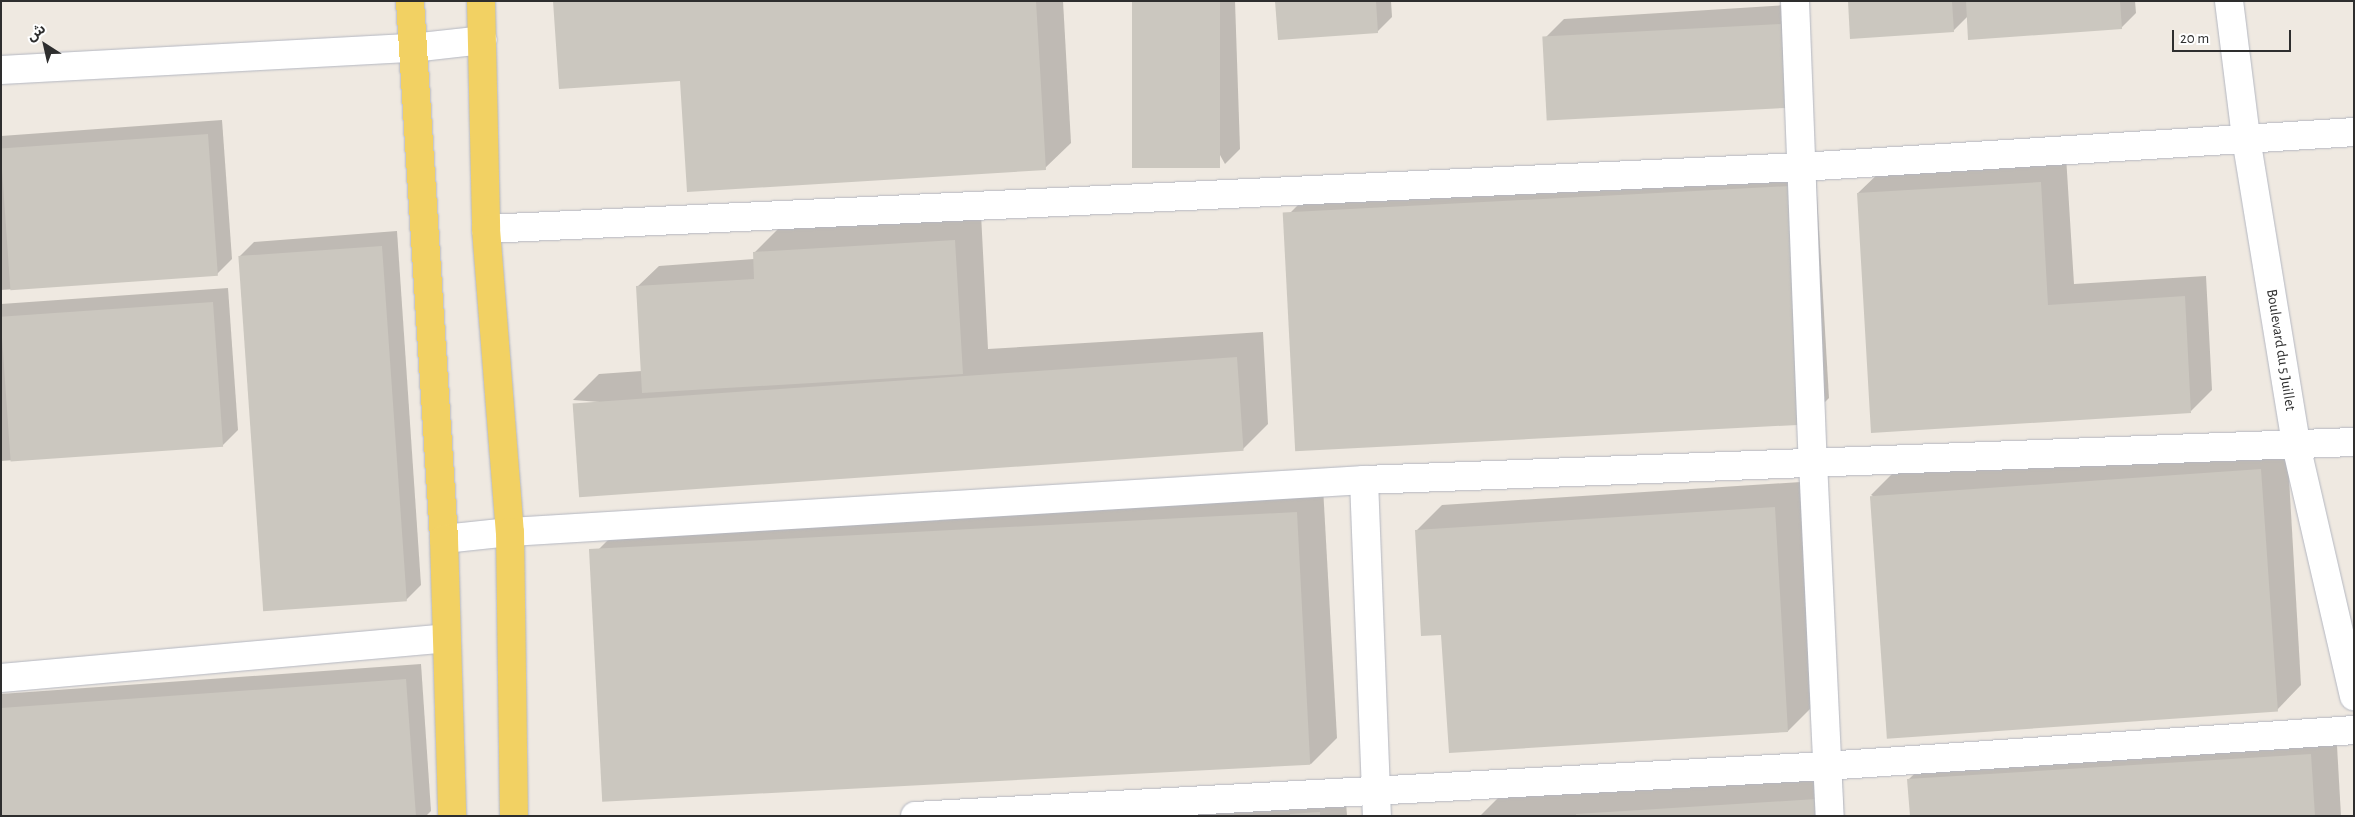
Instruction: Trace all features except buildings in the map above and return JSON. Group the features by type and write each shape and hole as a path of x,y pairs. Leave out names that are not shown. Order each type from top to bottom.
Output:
{"main road":[{"path":"410,1 444,539 452,816"},
{"path":"481,1 486,229 510,532 514,816"}],"street":[{"path":"1795,1 1826,766 1830,816"},
{"name":"Boulevard du 5 Juillet","path":"2229,1 2246,138 2296,445 2354,696"},
{"path":"1,70 412,48 483,40"},
{"path":"486,229 1801,167 2354,132"},
{"path":"444,539 510,532 1364,480 2354,442"},
{"path":"1364,480 1377,803"},
{"path":"1,678 446,638"},
{"path":"915,816 1377,803 1826,766 2354,730"}]}
